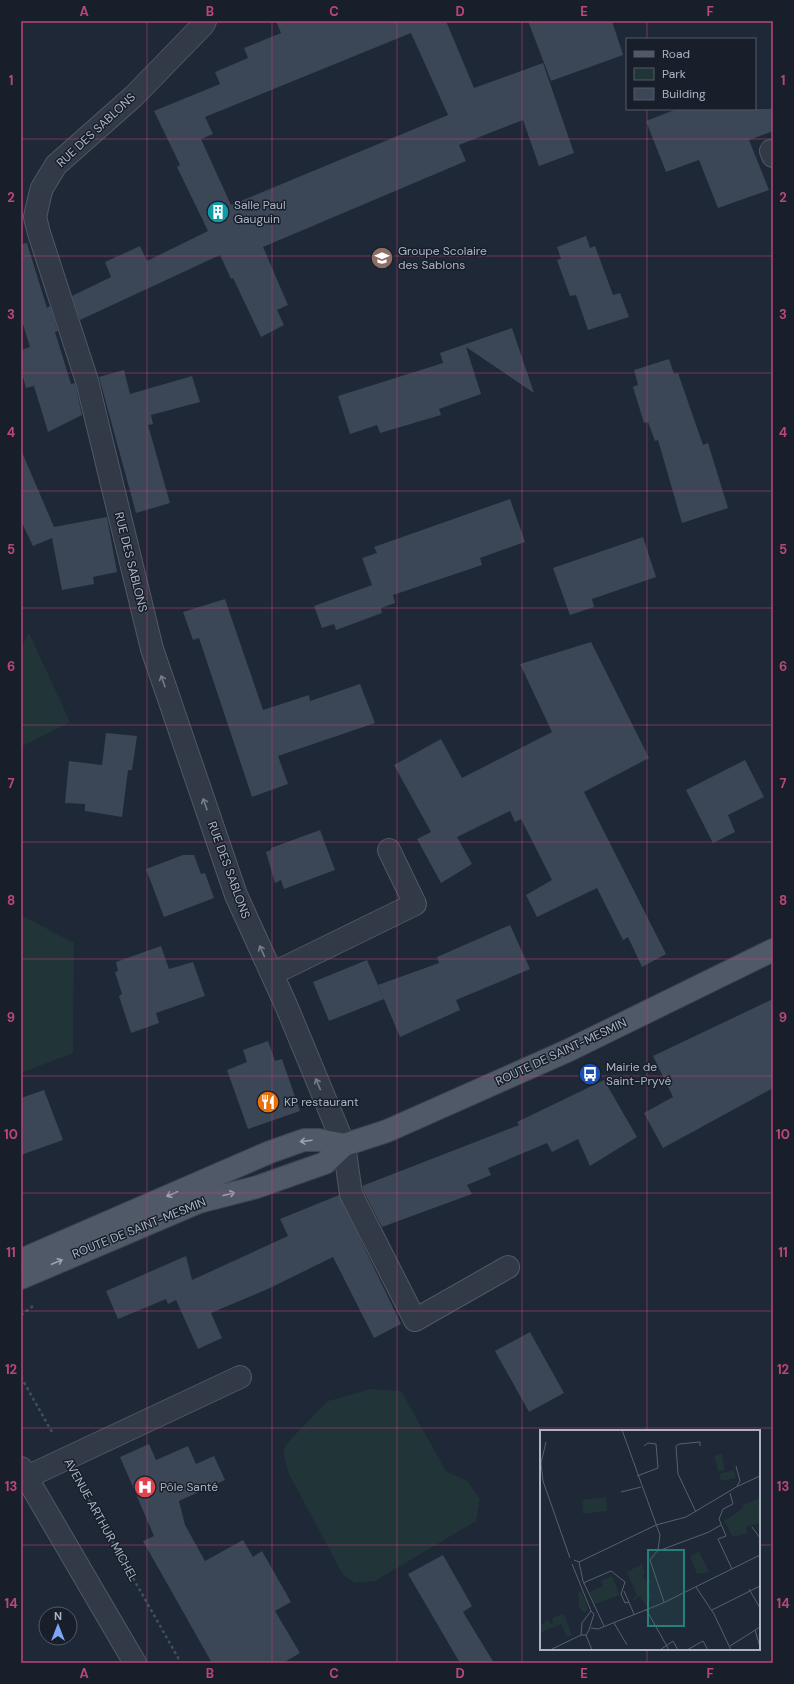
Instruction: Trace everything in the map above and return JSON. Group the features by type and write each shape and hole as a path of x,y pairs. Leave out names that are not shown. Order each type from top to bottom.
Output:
{"main road":[{"name":"ROUTE DE SAINT-MESMIN","path":"21,1278 199,1202 257,1187 325,1163 344,1145 387,1131 567,1051 773,950"},
{"name":"ROUTE DE SAINT-MESMIN","path":"21,1260 270,1152 304,1140 319,1140 344,1145"}],"street":[{"name":"RUE DES SABLONS","path":"208,22 134,96 56,165 42,188 35,217 87,381 152,649 236,894 272,974 344,1145 352,1194 415,1320 508,1267"},
{"path":"272,974 415,904 389,850"},
{"path":"135,1663 24,1472 67,1459 240,1377"}],"path":[{"name":"AVENUE ARTHUR MICHEL","path":"21,1377 181,1663"}],"green space":[{"path":"29,633 70,722 21,747 21,648"},
{"path":"21,915 74,943 73,1053 21,1073"},
{"path":"371,1389 401,1391 446,1471 467,1481 480,1499 476,1521 375,1581 355,1583 343,1575 288,1472 283,1450 290,1440 328,1401"}],"building":[{"path":"276,21 446,21 474,88 543,63 574,153 539,166 523,120 459,145 466,161 263,247 288,305 277,310 284,325 261,337 233,278 231,279 220,255 80,320 72,296 111,277 105,262 140,246 147,261 208,231 177,167 180,165 154,111 220,84 215,72 248,58 244,48 281,33","holes":["411,33 448,115 231,205 201,139 213,134 205,117"]},
{"path":"528,21 612,21 623,55 551,81"},
{"path":"773,109 773,131 749,140 769,190 718,208 699,160 666,172 646,121 674,110"},
{"path":"586,236 590,248 595,246 613,295 620,293 629,317 588,330 576,295 570,296 557,260 561,259 557,247"},
{"path":"27,243 47,308 50,306 58,331 55,332 71,384 75,383 82,415 48,432 34,386 26,388 21,370 21,350 30,347 21,318 21,244"},
{"path":"512,328 534,393 466,347 481,394 439,409 441,415 380,433 377,425 350,434 338,396 443,363 440,353"},
{"path":"669,359 674,374 678,373 703,445 708,443 728,508 682,523 658,440 655,441 648,422 644,423 633,387 638,385 634,370"},
{"path":"124,370 130,394 192,376 200,402 151,415 153,424 148,425 170,503 136,513 99,377"},
{"path":"21,450 54,527 107,517 117,572 93,577 94,584 62,590 52,538 33,546 21,521"},
{"path":"510,499 525,542 480,558 482,565 393,595 395,603 381,608 382,613 336,630 334,624 322,628 314,606 372,585 362,558 377,553 374,547"},
{"path":"643,537 656,577 592,599 594,607 570,615 553,568"},
{"path":"225,599 263,710 309,695 310,701 360,684 375,723 278,756 288,784 252,797 199,638 193,640 183,612"},
{"path":"591,642 649,758 584,792 666,954 642,967 628,937 623,940 597,888 537,917 526,895 552,880 521,819 515,822 510,811 457,837 472,864 441,883 417,839 431,832 394,765 441,739 462,778 552,732 520,664"},
{"path":"106,733 137,736 132,770 128,770 122,817 85,811 85,804 65,803 69,761 102,765"},
{"path":"745,760 764,797 728,815 735,832 713,843 686,790"},
{"path":"320,830 335,870 284,889 281,880 275,883 266,852 271,850 271,848"},
{"path":"183,855 194,855 201,874 205,873 214,898 164,917 146,869"},
{"path":"510,925 530,969 456,1000 460,1010 400,1037 378,985 439,963 437,957"},
{"path":"161,946 169,969 193,962 205,996 156,1013 159,1023 131,1033 119,996 122,994 115,972 118,971 116,962"},
{"path":"367,960 384,999 329,1021 313,982"},
{"path":"773,999 773,1088 663,1148 644,1113 673,1097 653,1056"},
{"path":"268,1041 275,1061 282,1059 300,1111 248,1129 227,1070 247,1062 243,1050"},
{"path":"604,1080 637,1137 590,1166 578,1139 552,1152 547,1143 488,1168 491,1175 467,1185 472,1194 382,1227 362,1186 519,1125 517,1122"},
{"path":"44,1090 63,1140 21,1155 21,1098"},
{"path":"339,1195 401,1324 374,1338 333,1257 270,1288 211,1313 222,1338 198,1349 176,1300 168,1304 166,1299 118,1319 106,1291 186,1256 192,1280 288,1236 280,1219"},
{"path":"530,1332 564,1393 529,1412 495,1351"},
{"path":"149,1444 156,1460 188,1446 196,1464 214,1456 225,1480 179,1501 185,1525 205,1561 243,1540 253,1557 262,1551 291,1602 275,1611 300,1653 283,1663 212,1663 143,1541 154,1536 120,1457"},
{"path":"443,1555 472,1606 463,1612 494,1663 460,1663 408,1574"}],"place":[{"name":"Salle Paul Gauguin","path":"218,212"},
{"name":"Groupe Scolaire des Sablons","path":"382,258"},
{"name":"Mairie de Saint-Pryvé","path":"590,1074"},
{"name":"KP restaurant","path":"268,1102"},
{"name":"Pôle Santé","path":"145,1487"}]}
